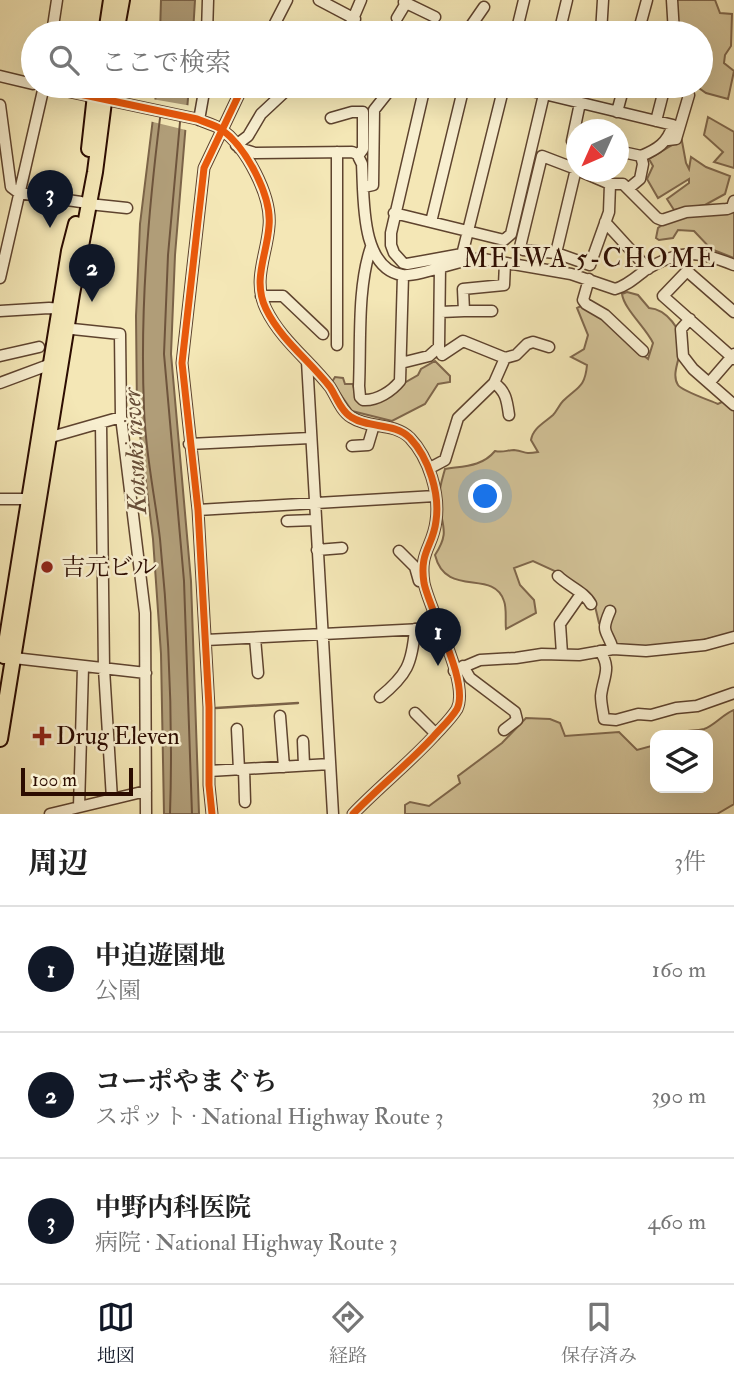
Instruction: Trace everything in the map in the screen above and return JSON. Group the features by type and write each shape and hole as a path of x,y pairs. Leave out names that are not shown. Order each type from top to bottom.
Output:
{"highway":[{"path":"108,21 111,0"},
{"path":"118,21 122,0"},
{"path":"0,739 14,658 12,597 51,437 65,309 85,203 100,98"},
{"path":"0,681 51,364 63,328"}],"street":[{"path":"54,21 57,0"},
{"path":"207,21 208,0"},
{"path":"276,21 287,0"},
{"path":"325,1 355,19 361,0"},
{"path":"519,21 524,0"},
{"path":"562,21 567,0"},
{"path":"602,21 603,0"},
{"path":"641,21 647,0"},
{"path":"672,0 673,21"},
{"path":"397,18 404,1 435,17"},
{"path":"474,21 484,7"},
{"path":"0,76 21,81"},
{"path":"0,278 40,98"},
{"path":"117,98 221,129 238,147 264,191 269,212 268,237 260,269 261,296 274,324 331,389 348,415 374,425 394,428 408,437 430,468 437,519 422,563 424,582 458,668 461,699 451,718 436,734 353,814"},
{"path":"198,120 203,98"},
{"path":"212,814 198,510 182,363 204,169 237,98"},
{"path":"238,147 261,114 278,98"},
{"path":"364,187 373,185 374,110 384,98"},
{"path":"422,98 394,213 391,245 403,263 483,259 571,274 615,289 667,258 692,253 704,254 734,265"},
{"path":"430,222 461,98"},
{"path":"461,258 500,98"},
{"path":"394,213 504,240 511,234 543,98"},
{"path":"567,98 673,125 668,140 657,150 641,156 629,153"},
{"path":"617,112 621,98"},
{"path":"656,121 662,98"},
{"path":"668,140 676,139 688,98"},
{"path":"577,119 580,103"},
{"path":"0,106 10,187 19,193 127,208"},
{"path":"331,118 363,112 363,149 359,156"},
{"path":"238,147 255,153 352,152 359,156 371,247 366,263 363,292 359,386 361,399 370,400 400,381 403,275"},
{"path":"337,152 337,345"},
{"path":"556,253 576,169 542,156 520,247 523,250 556,253 590,265 609,212 610,184"},
{"path":"628,189 640,179 643,164 641,156"},
{"path":"605,182 623,184 662,220 686,212 727,209 732,207 734,201"},
{"path":"605,222 648,269"},
{"path":"371,247 383,265 403,275 461,258"},
{"path":"464,311 463,289 504,285 505,263"},
{"path":"401,363 429,356 439,347 440,266"},
{"path":"709,383 733,357 663,296 687,271 734,312"},
{"path":"589,279 583,300 643,351"},
{"path":"261,296 283,296 323,334"},
{"path":"0,311 65,309"},
{"path":"441,312 492,312"},
{"path":"690,319 681,329 683,356 734,405"},
{"path":"63,328 120,334 121,416 145,613 146,814"},
{"path":"442,355 463,341 505,358 516,355 533,342 549,347"},
{"path":"0,356 39,347"},
{"path":"430,468 445,460 458,418 494,383 505,358"},
{"path":"307,361 333,814"},
{"path":"0,383 51,364"},
{"path":"494,383 502,388 509,415"},
{"path":"51,437 121,416"},
{"path":"101,423 104,669 112,799"},
{"path":"352,446 368,445 374,425"},
{"path":"190,443 310,438"},
{"path":"198,510 435,496"},
{"path":"0,499 30,499"},
{"path":"287,521 315,520"},
{"path":"317,550 342,548"},
{"path":"399,551 415,566 420,582 424,582"},
{"path":"558,576 569,587 587,597 591,604"},
{"path":"562,654 560,624 581,594"},
{"path":"610,611 604,626 605,635 613,649"},
{"path":"206,640 442,628"},
{"path":"380,697 396,684 410,666 415,629"},
{"path":"458,668 480,660 542,654 579,655 613,649 672,649 705,645 734,637"},
{"path":"255,638 257,673"},
{"path":"600,651 607,667 601,692 604,719 616,720 638,713 651,715 697,706 734,693"},
{"path":"14,658 146,673"},
{"path":"79,807 83,667"},
{"path":"458,668 515,712 517,720 504,730"},
{"path":"415,713 436,734"},
{"path":"280,716 284,767"},
{"path":"237,729 245,802"},
{"path":"303,741 304,765"},
{"path":"209,771 330,764"},
{"path":"50,814 146,791"}],"shaded area":[{"path":"676,0 715,0 720,13 732,14 731,46 725,55 724,63 734,71 728,99 713,95 713,21 677,21"},
{"path":"708,117 734,132 734,168 714,162 723,152 704,135"},
{"path":"681,136 689,169 691,157 706,167 730,176 725,194 705,205 674,210 667,199 689,183 689,179 658,198 647,179 653,166 649,159 677,142"},
{"path":"734,210 734,258 711,249 694,231 678,230 673,238 656,238 658,228 674,218"},
{"path":"627,292 638,295 649,308 667,316 676,327 681,340 676,371 678,385 718,404 724,401 734,409 734,633 674,644 614,645 599,623 595,606 557,572 533,561 514,568 520,585 534,600 536,613 506,629 505,604 498,591 490,586 449,576 441,568 435,555 444,535 439,498 445,469 478,463 495,451 538,452 531,440 534,432 580,386 586,373 587,365 571,357 584,349 588,335 577,308 583,305 592,311 648,359 653,343 627,306 622,294"},
{"path":"435,361 450,376 450,382 438,384 425,404 392,421 352,411 332,382 335,377 343,378 345,384 353,384 356,398 362,405 418,375 421,369"},
{"path":"734,710 734,804 717,814 405,814 405,805 410,802 429,806 460,783 458,776 502,743 526,718 550,719 560,723 565,736 619,732 637,750 650,746 650,793 713,793 713,730 700,730"}],"water":[{"path":"161,0 195,0 194,21 160,21"},
{"path":"156,98 188,98 175,255 171,354 191,581 199,814 164,814 161,654 153,539 137,411 136,316 140,224"}],"pier":[{"path":"152,99 192,106 190,131 149,121"}],"waterway":[{"path":"216,708 298,703"}],"cycle path":[{"path":"98,98 197,119 219,128 230,137 256,173 269,214 260,288 272,320 330,387 347,414 358,421 404,433 417,446 432,477 437,511 423,563 424,583 454,665 460,697 457,709 446,723 353,814"},
{"path":"212,814 198,510 182,363 204,168 237,98"}],"place":[{"name":"中野内科医院","path":"50,228"},
{"name":"コーポやまぐち","path":"92,302"},
{"name":"吉元ビル","path":"47,567"},
{"name":"中迫遊園地","path":"438,666"},
{"name":"Drug Eleven","path":"42,736"}],"district":[{"name":"MEIWA 5-CHOME","path":"590,258"}],"water label":[{"name":"Kotsuki river","path":"134,451"}]}
